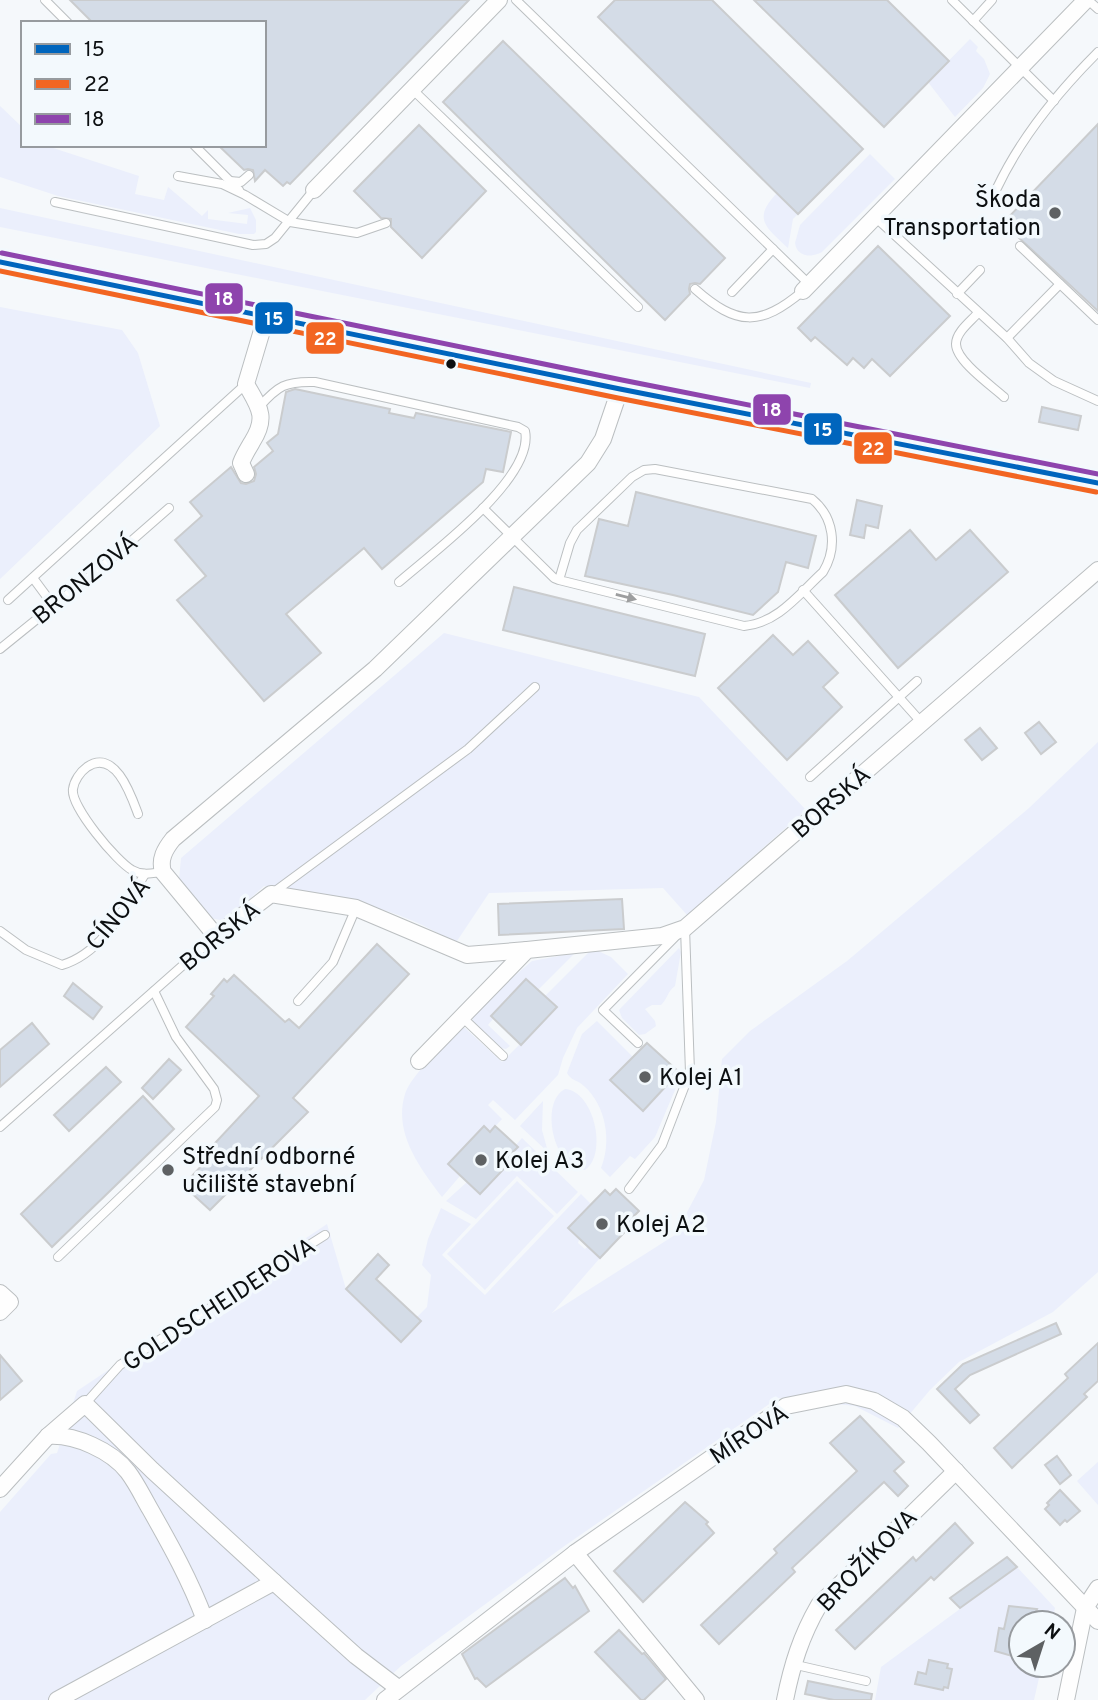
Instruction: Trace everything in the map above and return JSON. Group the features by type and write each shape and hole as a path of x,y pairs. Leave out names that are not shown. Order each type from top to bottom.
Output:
{"street":[{"path":"314,190 499,0"},
{"path":"806,288 1087,0"},
{"path":"0,262 620,389 1098,483"},
{"path":"246,474 241,463 262,421 259,407 246,384 266,317"},
{"name":"CÍNOVÁ","path":"216,936 163,872 163,853 173,839 375,669 513,538 596,452 620,389"},
{"name":"BORSKÁ","path":"216,936 271,894 356,908 467,956 672,934 684,928 1098,570"},
{"path":"419,1061 527,950"},
{"name":"MÍROVÁ","path":"386,1700 398,1688 575,1553 786,1406 846,1394 874,1401 903,1418 1098,1621"},
{"path":"85,1404 152,1470 274,1582 356,1656 398,1688"},
{"name":"GOLDSCHEIDEROVA","path":"0,1489 48,1436 85,1404"},
{"path":"48,1436 58,1435 93,1444 127,1470 191,1581 205,1620"},
{"name":"BROŽÍKOVA","path":"785,1700 792,1664 804,1630 819,1605 956,1471"},
{"path":"575,1553 696,1700"},
{"path":"57,1700 274,1582"},
{"path":"1066,1700 1085,1608 1098,1588"}],"lane":[{"path":"45,0 66,21"},
{"path":"516,0 773,249 806,288 786,306 768,316 750,317 732,314 695,289"},
{"path":"952,0 1054,101"},
{"path":"973,20 992,0"},
{"path":"1087,0 1098,9"},
{"path":"997,188 1012,156 1054,101 1098,52"},
{"path":"412,89 638,307"},
{"path":"196,147 245,195"},
{"path":"230,181 241,182 248,175"},
{"path":"178,176 222,184 290,222 358,233 386,223"},
{"path":"55,202 253,245 266,244 290,222 298,207 314,190"},
{"path":"875,217 1007,338 1029,363 1054,382 1098,401"},
{"path":"1020,246 1098,320"},
{"path":"732,292 773,249"},
{"path":"957,294 980,270"},
{"path":"1007,338 1060,284"},
{"path":"978,313 960,333 956,344 960,356 1004,397"},
{"path":"259,407 281,386 295,381 314,382 518,426 525,431 527,440 512,475 483,508 399,582"},
{"path":"8,600 246,384"},
{"path":"483,508 554,578 559,580 744,626 759,625 775,617 828,563 832,541 830,520 812,499 655,469 644,470 632,477 577,530 570,542 559,580"},
{"name":"BRONZOVÁ","path":"0,649 169,508"},
{"path":"33,578 53,605"},
{"path":"803,590 922,723"},
{"path":"810,776 917,681"},
{"path":"271,894 468,749 535,687"},
{"path":"138,814 122,777 110,765 100,762 88,766 77,778 72,792 79,812 122,862 132,870 145,874"},
{"name":"CÍNOVÁ","path":"0,931 26,950 62,965 77,960 95,948 145,874 163,872"},
{"path":"298,1001 333,962 356,908"},
{"path":"638,1043 603,1010 684,928"},
{"path":"629,1189 662,1145 690,1072 684,928"},
{"name":"BORSKÁ","path":"0,1127 216,936"},
{"path":"58,1257 215,1107 217,1100 214,1089 176,1037 155,991"},
{"path":"461,1017 503,1056"},
{"name":"GOLDSCHEIDEROVA","path":"85,1404 120,1365 325,1235"},
{"path":"792,1664 866,1681"}],"shaded area":[{"path":"970,39 978,47 976,51 984,59 990,74 983,88 955,117 928,82"},
{"path":"0,106 21,126 21,147 50,147 139,176 135,194 164,200 168,187 202,216 208,210 208,219 247,224 248,215 228,213 250,208 256,220 256,232 239,234 58,196 0,177"},
{"path":"870,154 895,179 822,252 802,254 795,243 800,225"},
{"path":"777,193 798,214 793,219 788,248 765,222 765,210"},
{"path":"0,208 811,383 810,388 0,227"},
{"path":"0,307 122,330 138,353 160,426 0,579"},
{"path":"444,633 699,697 806,810 687,915 663,888 489,893 455,944 411,920 387,911 339,898 264,886 225,921 210,918 179,880 181,858"},
{"path":"1098,742 1098,1272 1053,1312 959,1362 930,1390 898,1428 855,1406 778,1398 563,1547 401,1666 365,1700 0,1700 0,1512 51,1454 57,1453 77,1391 327,1224 346,1289 401,1342 421,1321 417,1317 427,1307 431,1275 422,1265 428,1239 441,1208 471,1224 442,1255 485,1295 581,1194 591,1204 578,1243 585,1249 588,1246 600,1258 552,1313 675,1235 704,1180 716,1122 722,1059 750,1031 847,961 1029,808"},
{"path":"679,948 681,952 675,986 661,1005 652,1005 645,1009 656,1026 639,1035 622,1018 619,1010"},
{"path":"596,950 611,957 628,974 577,1028 558,1075 515,1120 493,1100 488,1105 502,1119 490,1132 448,1164 460,1176 442,1197 417,1162 406,1136 402,1108 409,1086 422,1068 461,1028 465,1028 502,1062 556,1008 545,996 589,952"},
{"path":"575,953 538,990 526,979 488,1025 510,1046 506,1049 501,1048 473,1021 472,1016 493,994 532,961"},
{"path":"597,1021 633,1057 679,1073 675,1090 655,1137 635,1159 630,1156 610,1177 601,1168 606,1147 602,1113 591,1094 567,1073 582,1034"},
{"path":"565,1089 575,1092 584,1100 594,1124 596,1151 585,1170 574,1168 565,1160 554,1136 553,1108 557,1097"},
{"path":"543,1101 542,1130 548,1152 520,1126"},
{"path":"522,1138 578,1192 557,1214 517,1176 476,1219 446,1201 467,1182 479,1194 515,1156 512,1153"},
{"path":"517,1181 554,1216 485,1290 447,1254"},
{"path":"1098,1462 1098,1505 1077,1481"},
{"path":"1017,1567 1055,1608 1007,1609 1007,1679 1039,1679 1034,1700 875,1700 881,1667"}],"building":[{"path":"70,0 469,0 290,184 287,182 283,186 265,170 255,181 253,170 244,170 220,147 266,147 266,21 91,21"},
{"path":"615,0 712,0 863,149 798,214 598,17"},
{"path":"754,0 887,0 949,61 884,127"},
{"path":"503,41 725,258 700,284 690,284 690,294 665,320 443,102"},
{"name":"Škoda Transportation","path":"1098,124 1098,311 1003,223"},
{"path":"419,125 486,191 422,258 391,227 391,219 381,218 354,191"},
{"path":"878,246 950,316 890,376 872,359 864,368 853,358 847,365 815,337 811,341 798,328"},
{"path":"295,389 390,409 389,413 414,418 416,413 511,432 503,472 486,469 483,482 382,569 364,548 286,614 321,653 264,701 177,600 206,576 175,540 202,516 190,502 231,467 241,483 254,481 254,467 273,451 267,443 278,434 286,392"},
{"path":"1042,407 1081,416 1078,430 1039,422"},
{"path":"636,492 816,536 808,568 786,562 778,592 753,615 585,576 599,519 628,526"},
{"path":"857,500 882,506 878,528 866,525 864,538 850,535"},
{"path":"910,530 936,560 970,530 1008,572 898,668 835,595"},
{"path":"514,587 705,634 695,676 503,630"},
{"path":"773,635 793,655 808,641 838,673 823,687 842,707 787,760 718,688"},
{"path":"1039,722 1056,742 1041,754 1025,733"},
{"path":"980,728 997,748 982,760 965,740"},
{"path":"622,899 624,929 499,935 498,904"},
{"path":"377,944 409,974 293,1098 308,1112 210,1210 187,1189 195,1181 191,1177 206,1161 202,1157 259,1096 186,1027 214,996 211,994 224,979 227,982 234,975 285,1022 289,1019 299,1028"},
{"path":"526,979 557,1007 521,1045 491,1016"},
{"path":"73,983 102,1007 93,1019 64,996"},
{"path":"32,1023 49,1044 0,1087 0,1050"},
{"name":"Kolej A1","path":"647,1043 679,1072 643,1111 610,1080"},
{"path":"169,1059 181,1070 153,1099 142,1088"},
{"path":"106,1067 121,1082 69,1131 54,1115"},
{"path":"143,1096 174,1129 52,1247 21,1214"},
{"name":"Kolej A3","path":"484,1126 490,1132 495,1126 518,1147 512,1153 516,1156 480,1194 448,1164"},
{"name":"Kolej A2","path":"616,1189 639,1211 633,1217 636,1220 600,1258 568,1228 605,1190 610,1195"},
{"path":"378,1254 389,1265 376,1279 421,1321 401,1342 346,1289"},
{"path":"1056,1323 1061,1334 970,1375 955,1389 979,1415 970,1423 937,1389 963,1364"},
{"path":"1098,1343 1098,1381 1084,1394 1087,1397 1012,1468 994,1448 1068,1378 1065,1374"},
{"path":"0,1355 22,1381 0,1400"},
{"path":"860,1416 904,1462 894,1471 908,1486 898,1496 884,1482 792,1568 795,1572 719,1644 701,1625 777,1553 774,1549 857,1471 830,1443"},
{"path":"1057,1456 1071,1475 1060,1484 1045,1465"},
{"path":"1060,1490 1080,1511 1060,1525 1045,1509 1049,1505 1047,1503"},
{"path":"685,1502 708,1522 706,1524 714,1533 643,1602 614,1571"},
{"path":"955,1523 973,1543 934,1580 931,1577 855,1649 836,1630 913,1557 916,1561"},
{"path":"1007,1557 1017,1567 960,1608 950,1598"},
{"path":"565,1578 573,1588 575,1586 589,1611 486,1687 475,1679 462,1654"},
{"path":"1009,1606 1037,1609 1008,1609"},
{"path":"1007,1615 1007,1654 995,1651 999,1628 1004,1629"},
{"path":"619,1630 644,1653 666,1679 644,1700 595,1652"},
{"path":"929,1660 948,1664 947,1668 952,1669 948,1688 944,1687 943,1690 915,1684 918,1672 926,1674"},
{"path":"808,1681 872,1694 871,1700 834,1700 805,1694"}],"transit line":[{"name":"18","path":"2,253 1098,474"},
{"name":"15","path":"0,262 620,389 1098,483"},
{"name":"22","path":"0,271 618,398 1096,492"}],"place":[{"name":"Škoda Transportation","path":"1055,213"},
{"name":"Kolej A1","path":"645,1077"},
{"name":"Kolej A3","path":"481,1160"},
{"name":"Střední odborné učiliště stavební","path":"168,1170"},
{"name":"Kolej A2","path":"602,1224"}]}
